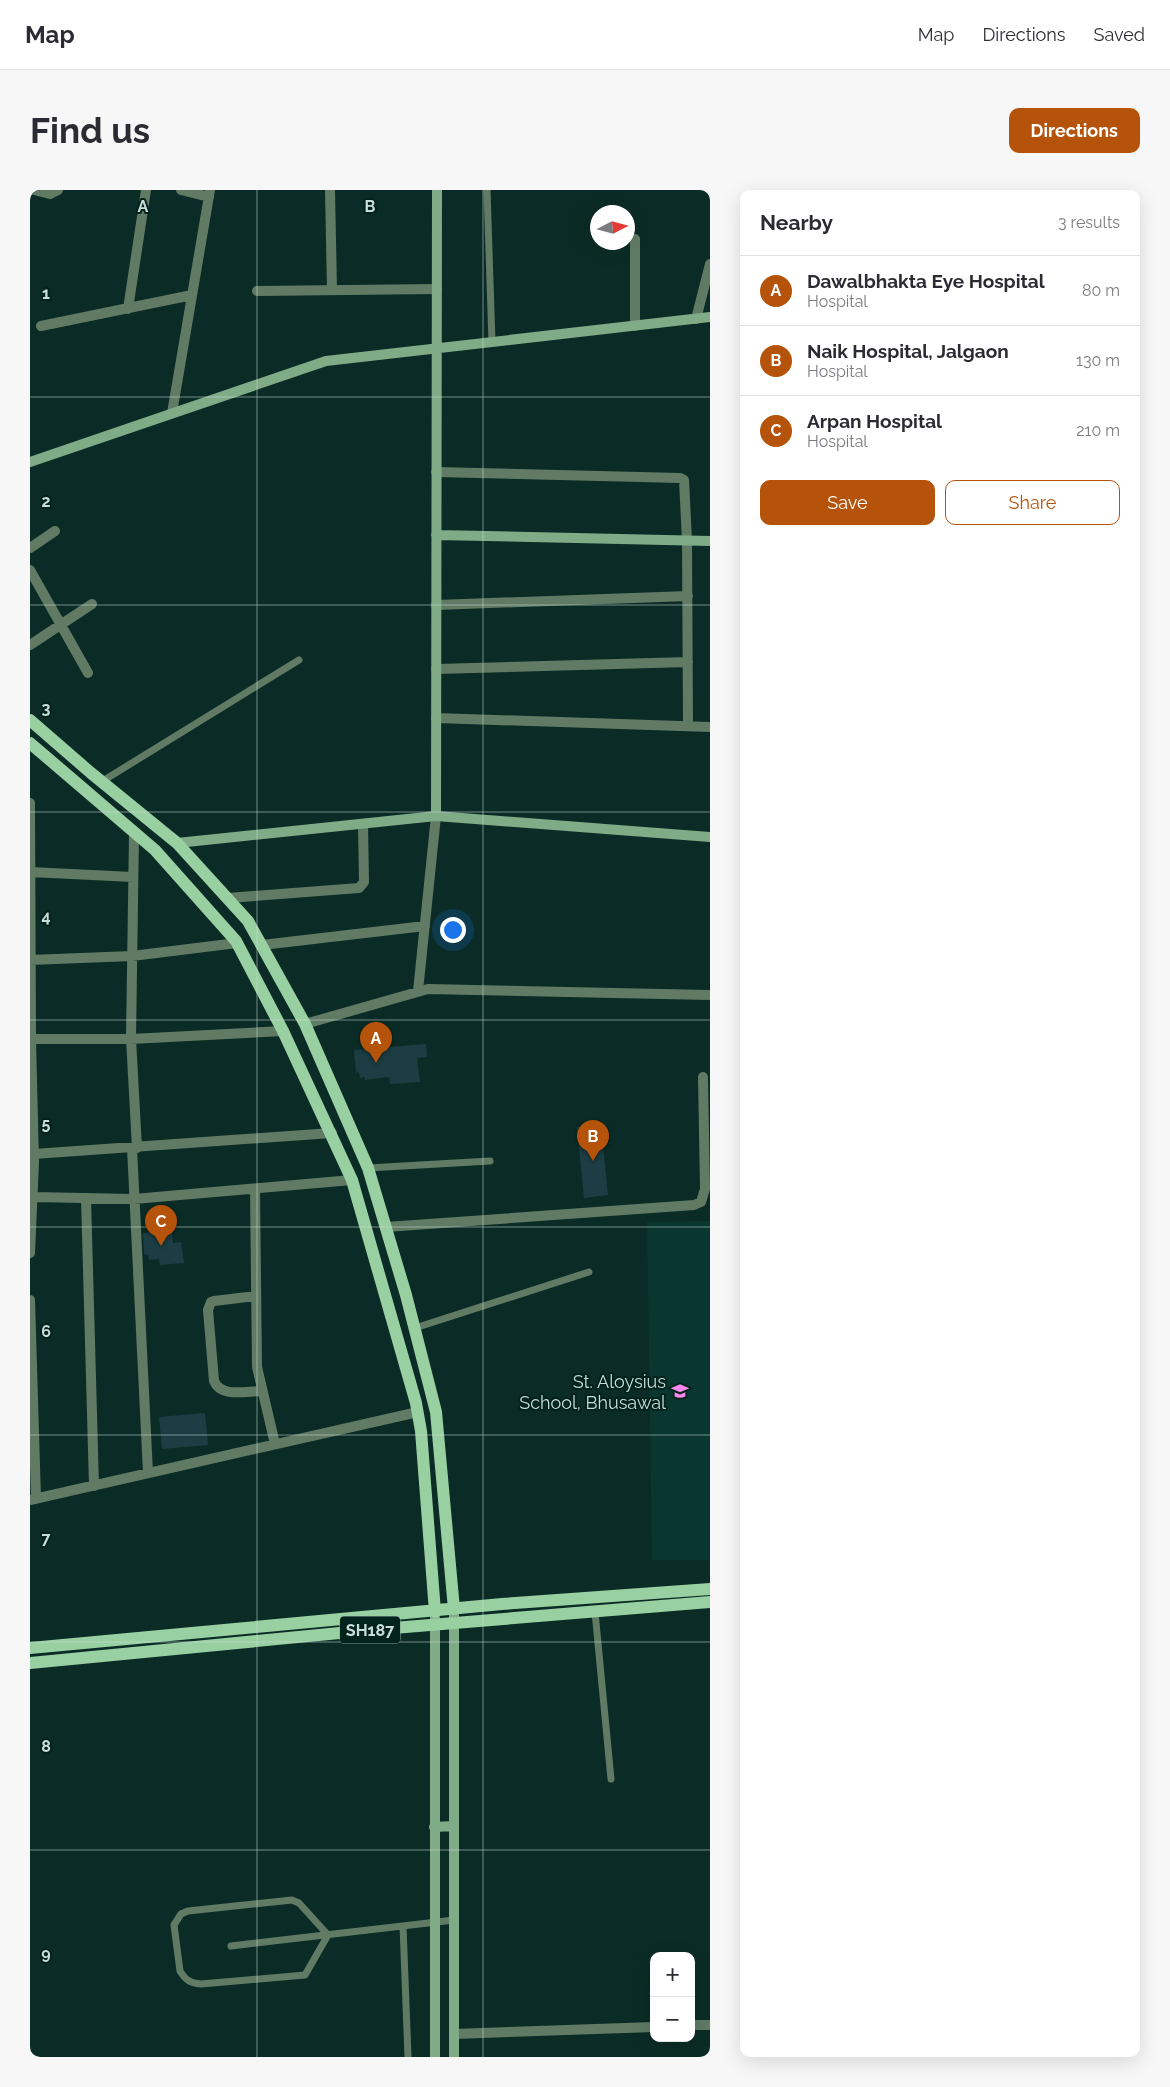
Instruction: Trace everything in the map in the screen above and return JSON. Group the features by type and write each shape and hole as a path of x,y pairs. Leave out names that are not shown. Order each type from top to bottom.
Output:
{"main road":[{"path":"436,816 437,190"},
{"path":"30,462 326,361 710,317"},
{"path":"436,535 710,541"},
{"path":"30,720 101,782 177,843 248,920 305,1024 368,1168 415,1328 436,1412 455,1623 454,2057"},
{"path":"30,743 155,850 229,931 283,1031 332,1132 352,1180 418,1412 435,1612 435,2057"},
{"path":"177,843 436,816 710,837"},
{"name":"SH187","path":"30,1663 211,1645 454,1609 710,1589"},
{"name":"SH187","path":"30,1648 212,1632 435,1625 710,1602"},
{"path":"211,1645 212,1632"},
{"path":"116,1654 118,1640"},
{"path":"52,1646 54,1660"},
{"path":"434,1827 454,1826"}],"street":[{"path":"34,190 50,194 58,190"},
{"path":"128,309 146,190"},
{"path":"172,413 209,193 181,190"},
{"path":"330,190 332,290"},
{"path":"634,326 635,250"},
{"path":"696,319 710,264"},
{"path":"256,290 437,289"},
{"path":"41,326 192,295"},
{"path":"436,472 680,478 685,484 688,541 688,726"},
{"path":"30,548 55,531"},
{"path":"30,570 88,673"},
{"path":"436,605 688,596"},
{"path":"30,645 92,604"},
{"path":"436,669 688,662"},
{"path":"436,718 710,727"},
{"path":"30,803 30,1039 34,1154 30,1253"},
{"path":"418,991 436,816"},
{"path":"228,898 359,888 364,882 363,824"},
{"path":"134,833 131,1039 134,1199 148,1474"},
{"path":"30,872 133,877"},
{"path":"262,945 425,926"},
{"path":"30,960 132,956 237,943"},
{"path":"305,1024 428,988 710,995"},
{"path":"30,1039 131,1039 283,1031"},
{"path":"386,1227 694,1205 701,1202 705,1189 703,1077"},
{"path":"34,1154 332,1132"},
{"path":"33,1197 134,1199 352,1180"},
{"path":"255,1189 257,1367 261,1391 275,1444"},
{"path":"86,1198 94,1486"},
{"path":"256,1296 214,1300 211,1302 208,1310 216,1386 226,1392 261,1391"},
{"path":"30,1300 33,1500 418,1412"},
{"path":"695,2026 710,2025"},
{"path":"454,2034 650,2027"}],"lane":[{"path":"487,190 492,342"},
{"path":"101,782 299,660"},
{"path":"368,1168 490,1162"},
{"path":"415,1328 589,1272"},
{"path":"595,1612 611,1779"},
{"path":"292,1900 299,1903 328,1935 305,1975 202,1984 188,1981 180,1971 174,1925 181,1914 188,1911 292,1900"},
{"path":"230,1946 454,1920"},
{"path":"403,1926 408,2057"}],"shaded area":[{"name":"St. Aloysius School, Bhusawal","path":"710,1221 710,1560 652,1560 647,1222"}],"building":[{"path":"426,1044 427,1057 417,1058 420,1082 390,1084 389,1077 365,1080 365,1077 360,1078 359,1072 356,1073 354,1050"},
{"path":"601,1125 608,1195 584,1198 577,1127"},
{"path":"172,1231 173,1243 181,1242 184,1263 160,1265 159,1259 149,1260 148,1255 144,1254 143,1233"},
{"path":"205,1413 208,1445 162,1449 159,1417"}],"place":[{"name":"Dawalbhakta Eye Hospital","path":"376,1063"},
{"name":"Naik Hospital, Jalgaon","path":"593,1161"},
{"name":"Arpan Hospital","path":"161,1246"},
{"name":"St. Aloysius School, Bhusawal","path":"680,1391"}]}
